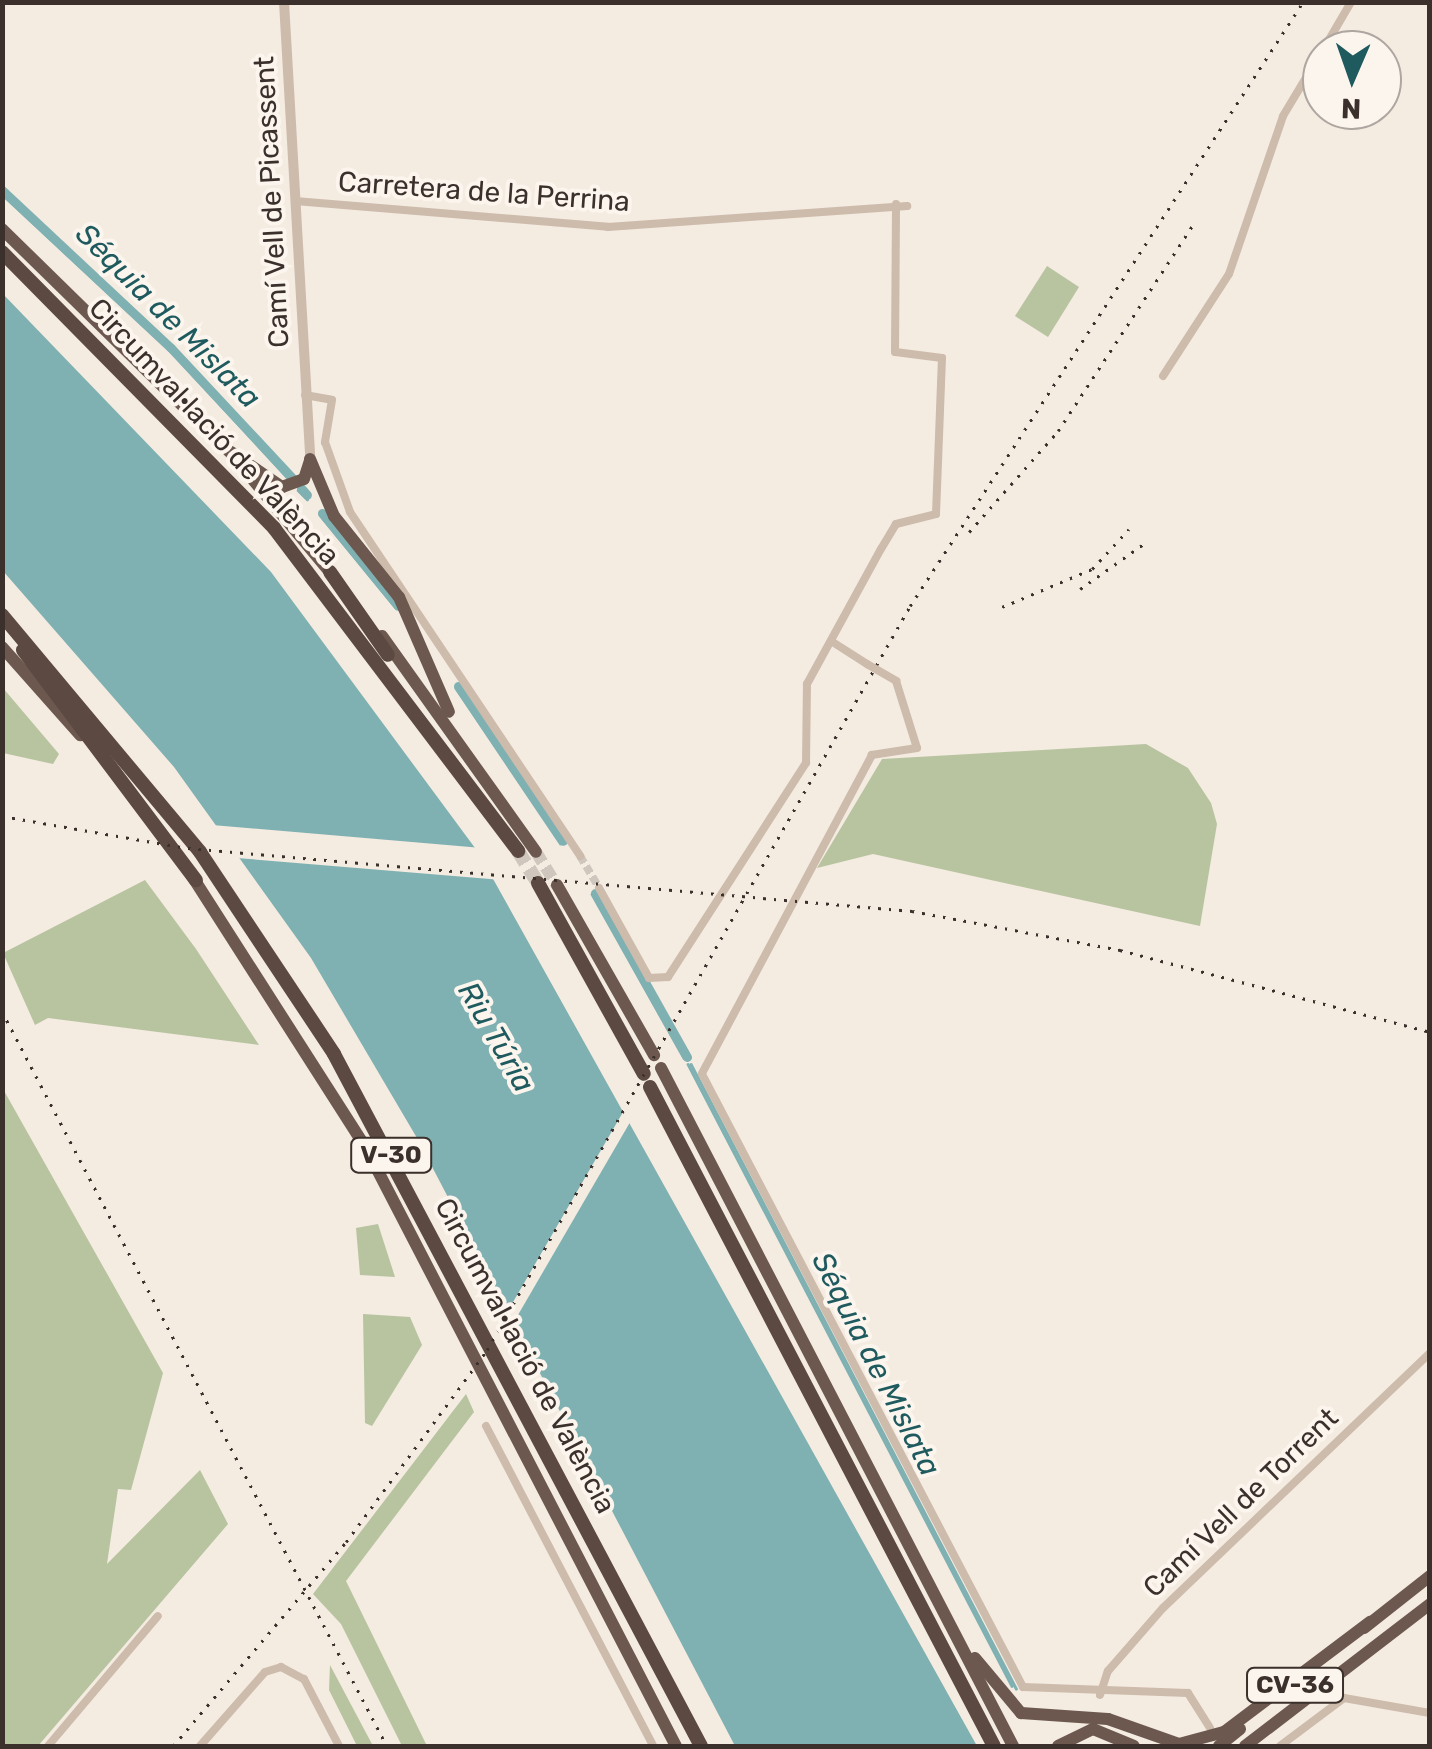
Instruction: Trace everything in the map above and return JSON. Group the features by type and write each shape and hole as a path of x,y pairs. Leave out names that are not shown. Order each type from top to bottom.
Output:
{"highway":[{"name":"Circumval·lació de València","path":"2,230 229,451 330,572"},
{"name":"Circumval·lació de València","path":"2,252 230,478 457,747 536,852"},
{"path":"229,451 282,487 304,479 310,459"},
{"path":"310,459 334,516 408,613 457,747"},
{"path":"330,572 457,747"},
{"name":"Circumval·lació de València","path":"2,615 200,852 334,1054 700,1746"},
{"path":"2,627 196,880"},
{"name":"Circumval·lació de València","path":"2,647 196,880 366,1150 676,1746"},
{"name":"Circumval·lació de València","path":"457,747 518,851"},
{"path":"538,883 647,1081 994,1746"},
{"path":"556,885 658,1062 1014,1746"},
{"name":"CV-36","path":"1219,1746 1430,1576"},
{"name":"CV-36","path":"1245,1746 1430,1604"},
{"path":"962,1647 1020,1714 1108,1720 1178,1744 1224,1732 1370,1622"},
{"path":"1256,1746 1300,1704"},
{"path":"1058,1746 1093,1729 1134,1746"}],"street":[{"name":"Camí Vell de Picassent","path":"284,2 310,459"},
{"path":"1334,30 1351,2"},
{"path":"1164,376 1229,274 1284,116 1302,85"},
{"name":"Carretera de la Perrina","path":"295,201 608,226 907,206"},
{"path":"599,888 650,978 668,977 806,763 806,684 896,524 936,514 942,358 895,352 896,204"},
{"path":"305,395 333,405 325,442 338,490 580,856"},
{"path":"831,641 896,681 917,748 872,755 702,1074 1008,1667 1034,1695 1188,1693 1210,1728"},
{"name":"Camí Vell de Torrent","path":"1100,1695 1108,1671 1164,1608 1430,1353"},
{"path":"486,1426 653,1746"},
{"path":"48,1746 158,1616"},
{"path":"200,1746 265,1672 286,1668 304,1679 339,1746"},
{"path":"1280,1746 1344,1698 1430,1713"}],"green space":[{"path":"1047,266 1079,287 1048,337 1015,316"},
{"path":"3,688 59,754 53,764 3,753"},
{"path":"1146,744 1188,768 1211,803 1217,824 1200,926 873,854 817,868 882,759"},
{"path":"145,880 259,1045 48,1018 35,1025 3,953"},
{"path":"3,1089 163,1373 131,1490 118,1489 107,1564 200,1470 228,1524 38,1746 3,1746"},
{"path":"378,1224 395,1277 360,1275 356,1228"},
{"path":"363,1314 410,1317 422,1345 372,1426 365,1423"},
{"path":"466,1394 474,1412 346,1581 427,1746 402,1746 341,1624 313,1594"},
{"path":"330,1665 373,1746 357,1746 329,1690"}],"water":[{"name":"Riu Túria","path":"2,293 271,572 478,852 977,1746 735,1746 417,1138 311,958 174,767 3,571"}],"pier":[{"path":"212,825 482,848 502,880 237,858"},
{"path":"630,1100 636,1112 511,1327 505,1316"}],"waterway":[{"name":"Séquia de Mislata","path":"2,190 171,348 294,480"},
{"name":"Séquia de Mislata","path":"2,194 169,349 289,479"},
{"name":"Séquia de Mislata","path":"301,488 307,495"},
{"name":"Séquia de Mislata","path":"298,490 307,499"},
{"name":"Séquia de Mislata","path":"322,513 398,606"},
{"name":"Séquia de Mislata","path":"320,515 396,608"},
{"name":"Séquia de Mislata","path":"458,686 563,841"},
{"name":"Séquia de Mislata","path":"456,688 560,843"},
{"name":"Séquia de Mislata","path":"595,893 687,1057"},
{"name":"Séquia de Mislata","path":"592,894 684,1058"},
{"name":"Séquia de Mislata","path":"688,1064 1012,1686"},
{"name":"Séquia de Mislata","path":"691,1064 1016,1688"}],"tunnel":[{"path":"518,851 538,883"},
{"path":"536,852 557,885"},
{"path":"580,856 599,888"}],"railway":[{"path":"173,1746 346,1542 487,1350 910,606 1303,2"},
{"path":"969,532 1058,431 1195,222"},
{"path":"1002,607 1092,569 1129,529"},
{"path":"1080,589 1145,543"},
{"path":"2,816 188,848 912,911 1120,950 1430,1032"},
{"path":"2,1011 387,1746"}]}
